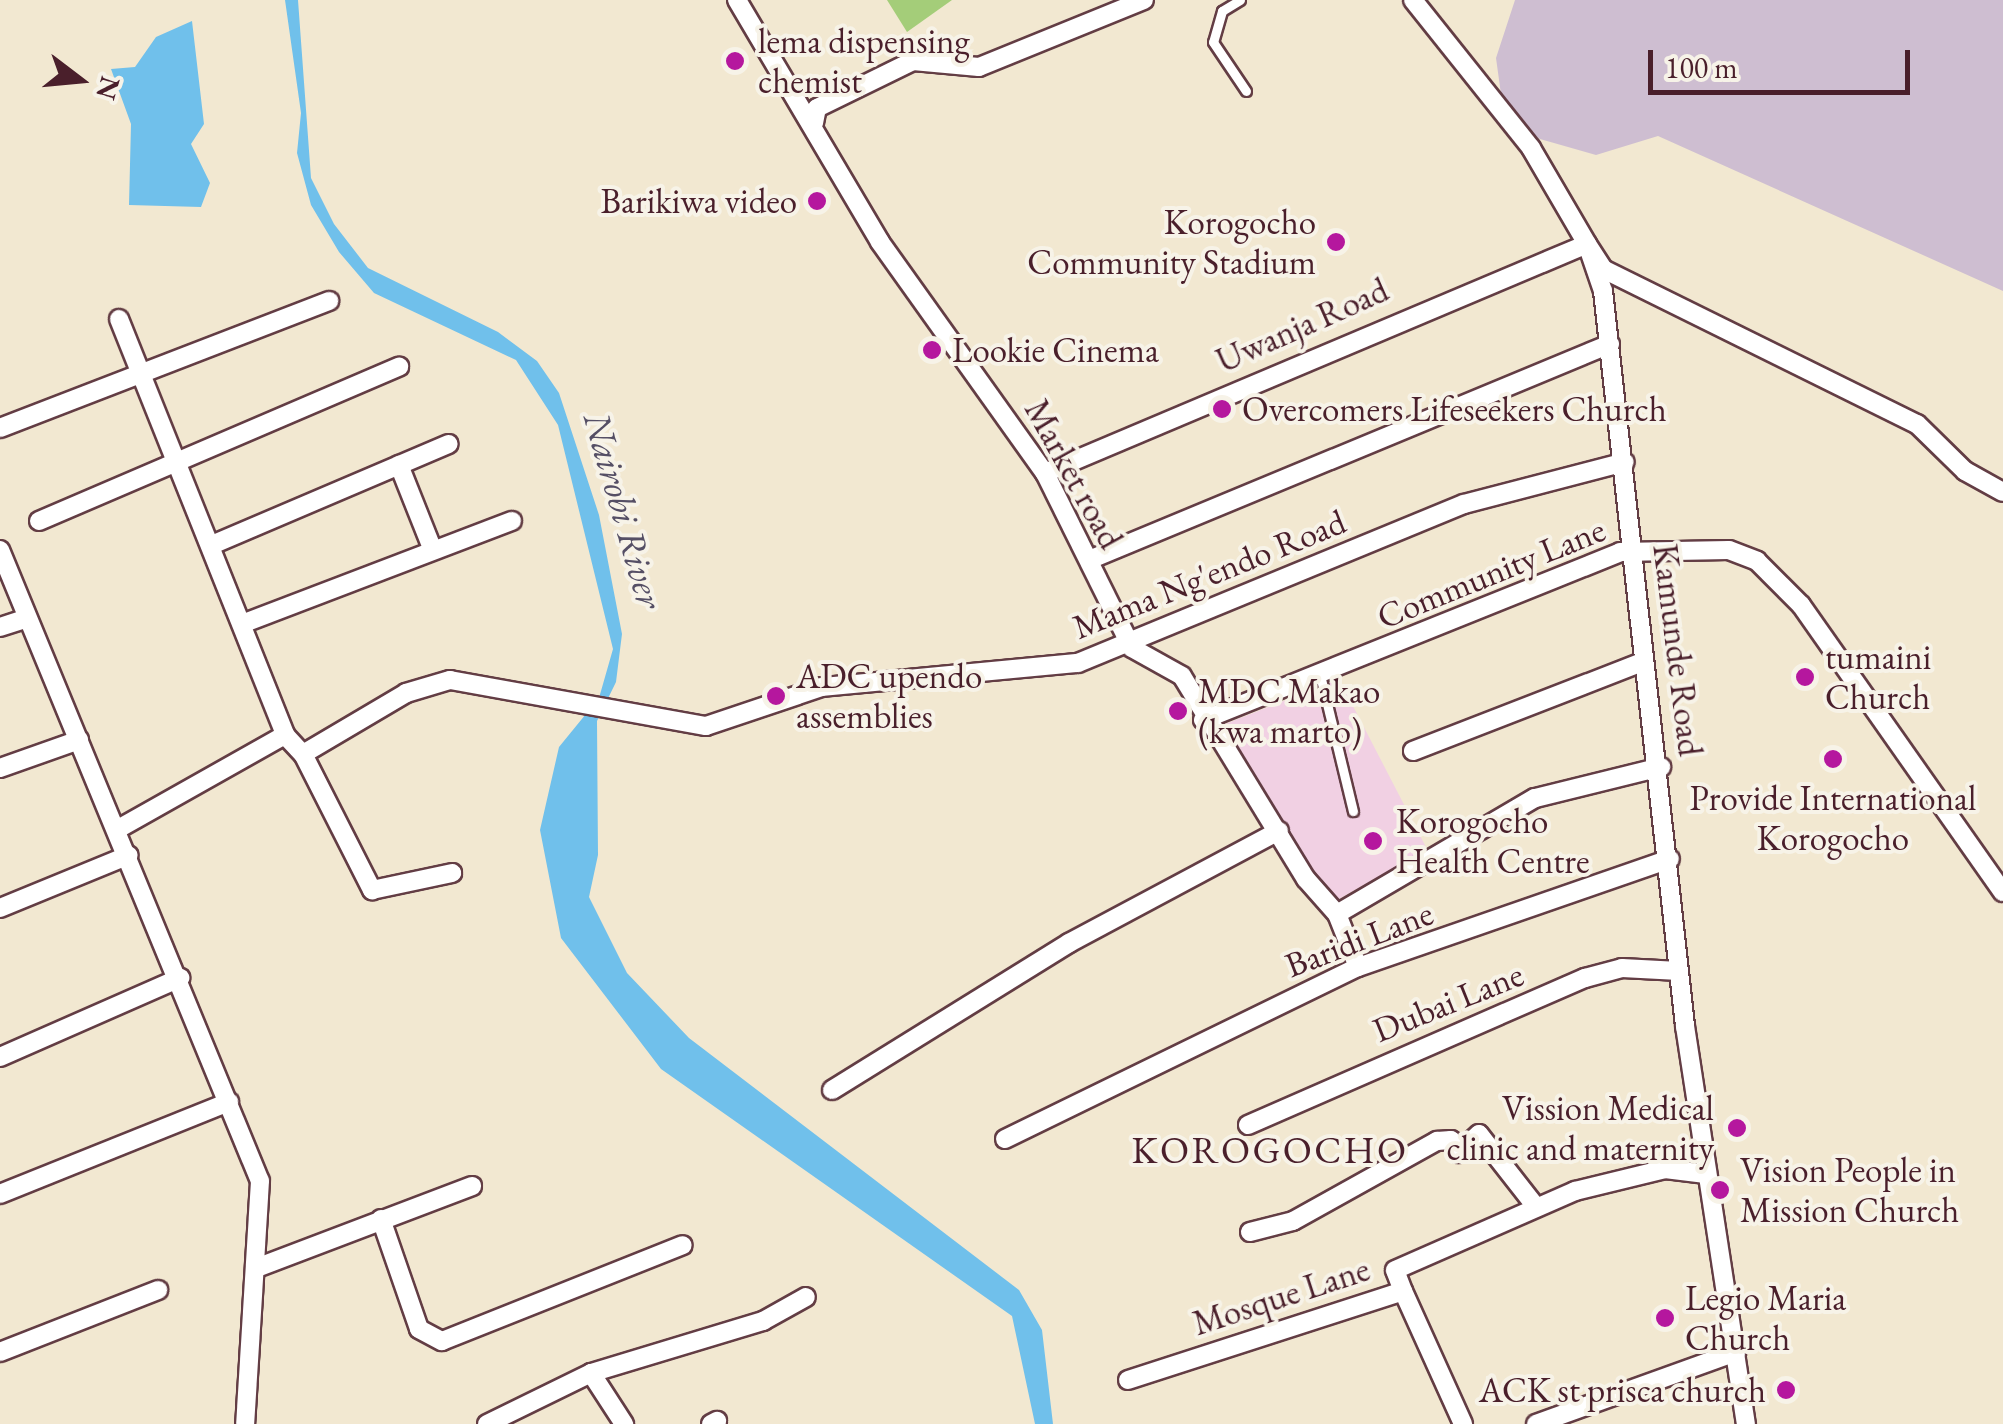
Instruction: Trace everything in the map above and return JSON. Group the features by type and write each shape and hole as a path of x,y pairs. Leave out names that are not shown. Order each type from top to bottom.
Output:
{"street":[{"name":"Market road","path":"737,0 814,123 880,242 1045,473 1132,648"},
{"path":"814,123 817,108 913,61 980,66 1144,0"},
{"name":"Kamunde Road","path":"1414,0 1485,80 1587,244 1610,344 1643,662 1661,767 1679,971 1746,1424"},
{"path":"1587,244 1603,270 1917,424 1965,471 2003,492"},
{"name":"Uwanja Road","path":"1045,473 1587,244"},
{"path":"0,428 329,301"},
{"path":"119,318 137,378 214,544 284,735 303,754 372,890 452,873"},
{"path":"1089,560 1610,344"},
{"path":"39,521 175,457 399,368"},
{"path":"214,544 449,444"},
{"name":"Mama Ng'endo Road","path":"303,754 406,693 450,680 633,720 723,724 822,687 962,680 1132,648 1464,504 1625,462"},
{"path":"399,465 432,548"},
{"path":"242,624 432,548 512,522"},
{"path":"0,550 180,978 260,1180 258,1267 245,1424"},
{"name":"Community Lane","path":"1203,720 1321,678 1631,550 1729,550 1776,578 1943,796 2003,892"},
{"path":"0,628 27,618"},
{"path":"1132,648 1182,676 1203,720 1338,914 1358,967"},
{"path":"1413,751 1548,691 1643,662"},
{"path":"118,829 284,735"},
{"path":"0,768 79,740"},
{"path":"1338,914 1534,798 1661,767"},
{"path":"832,1090 1069,943 1279,831"},
{"path":"0,908 129,855"},
{"name":"Baridi Lane","path":"1004,1140 1358,967 1670,859"},
{"name":"Dubai Lane","path":"1248,1126 1585,978 1622,968 1679,971"},
{"path":"0,1057 180,978"},
{"path":"0,1194 229,1102"},
{"path":"1250,1232 1293,1221 1437,1142 1468,1149 1479,1134 1536,1208"},
{"name":"Mosque Lane","path":"1128,1380 1403,1291 1395,1270 1536,1208 1665,1169 1706,1174"},
{"path":"258,1267 472,1186"},
{"path":"381,1219 419,1329 442,1341 683,1245"},
{"path":"0,1352 158,1290"},
{"path":"1403,1291 1463,1424"},
{"path":"487,1424 591,1373 763,1321 806,1296"},
{"path":"1536,1424 1736,1352"},
{"path":"591,1373 624,1424"}],"lane":[{"path":"1240,0 1222,12 1212,42 1246,91"},
{"path":"1321,678 1354,811"}],"shaded area":[{"path":"1515,0 2003,0 2003,291 1658,136 1596,155 1540,139 1504,116 1496,58"},
{"path":"1339,679 1427,849 1332,903 1220,726"}],"green space":[{"path":"887,0 952,0 907,32"}],"water":[{"path":"285,0 298,0 311,178 334,224 368,268 498,332 537,361 559,393 599,515 622,634 616,682 597,721 598,855 589,897 627,973 689,1038 1019,1290 1042,1330 1053,1424 1035,1424 1012,1316 661,1069 561,938 540,830 559,747 599,698 613,649 558,425 516,360 374,293 339,252 311,205 297,153 301,113"},
{"path":"192,21 204,124 191,144 210,183 201,207 129,205 131,124 111,69 135,67 156,37"}],"place":[{"name":"lema dispensing chemist","path":"735,61"},
{"name":"Barikiwa video","path":"817,201"},
{"name":"Korogocho Community Stadium","path":"1336,242"},
{"name":"Lookie Cinema","path":"932,350"},
{"name":"Overcomers Lifeseekers Church","path":"1222,409"},
{"name":"tumaini Church","path":"1805,677"},
{"name":"ADC upendo assemblies","path":"776,696"},
{"name":"MDC Makao (kwa marto)","path":"1178,711"},
{"name":"Provide International Korogocho","path":"1833,759"},
{"name":"Korogocho Health Centre","path":"1373,841"},
{"name":"Vission Medical clinic and maternity","path":"1737,1128"},
{"name":"Vision People in Mission Church","path":"1720,1190"},
{"name":"Legio Maria Church","path":"1665,1318"},
{"name":"ACK st prisca church","path":"1786,1390"}],"district":[{"name":"KOROGOCHO","path":"1270,1150"}],"water label":[{"name":"Nairobi River","path":"624,510"}]}
